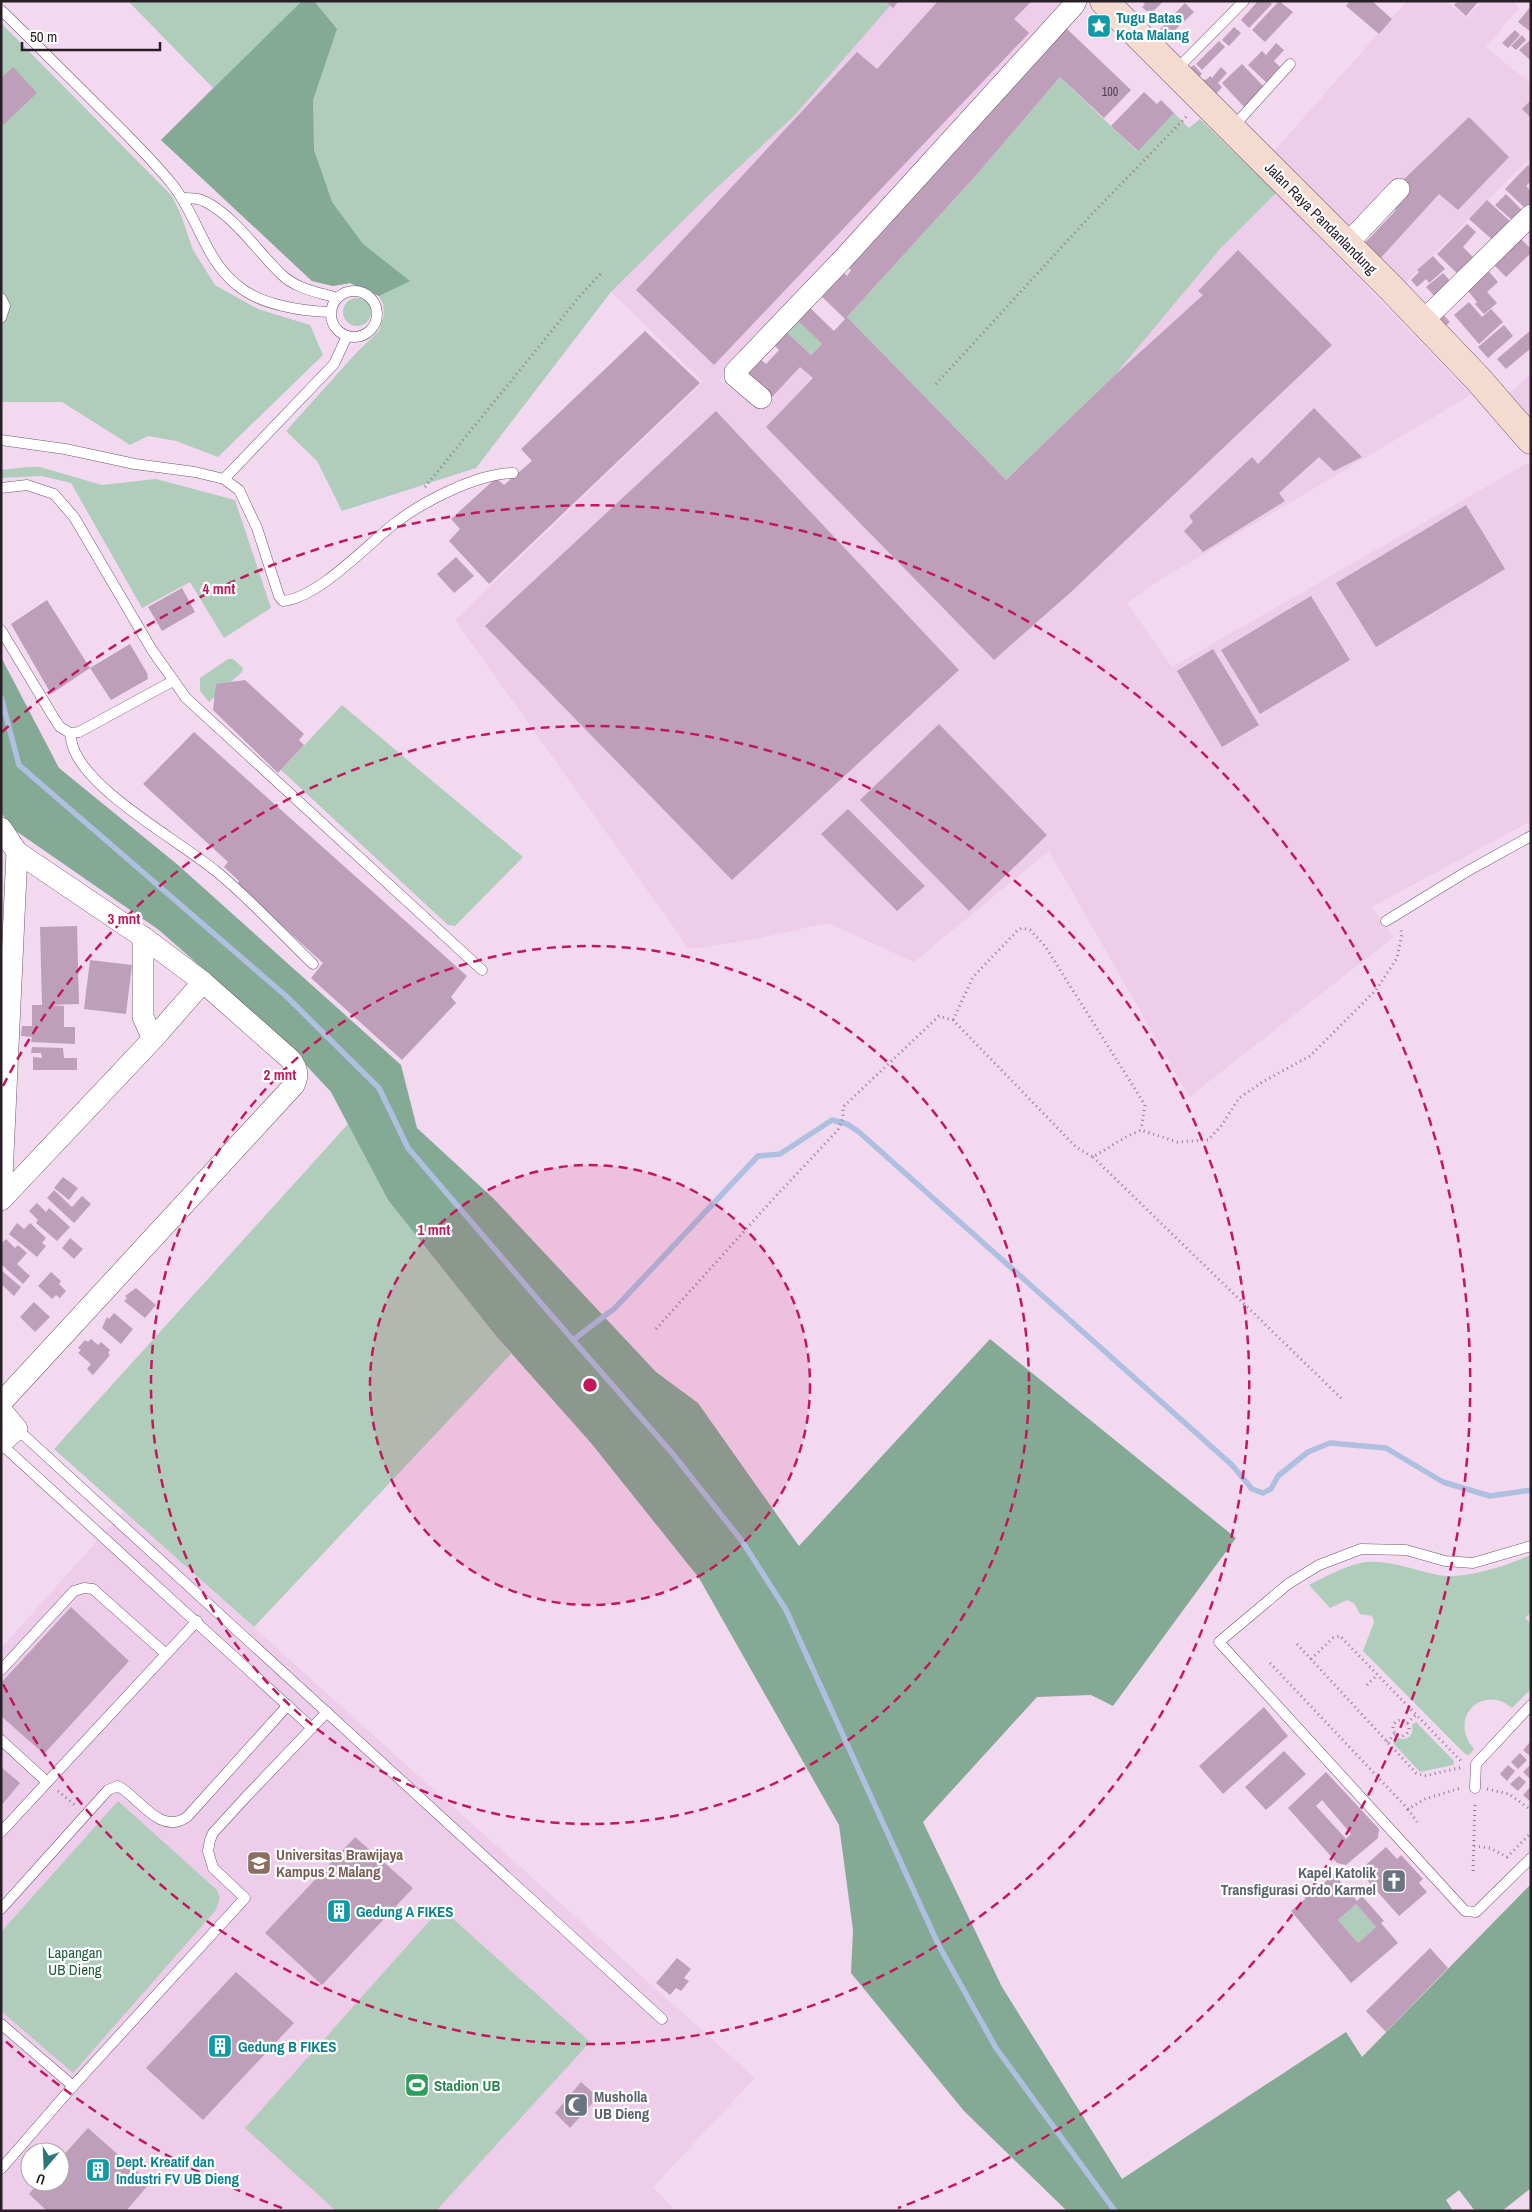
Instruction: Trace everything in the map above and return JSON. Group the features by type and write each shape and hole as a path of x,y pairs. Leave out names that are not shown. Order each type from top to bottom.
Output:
{"street":[{"name":"Jalan Raya Pandanlandung","path":"1104,1 1423,321 1478,379 1531,440"},
{"path":"761,398 735,376 736,372 1080,3"},
{"path":"1347,244 1399,189"},
{"path":"1423,321 1531,215"},
{"path":"1,828 17,852 143,937 203,982 294,1064 297,1075 294,1085 1,1403"},
{"path":"1,1199 17,852"},
{"path":"143,937 143,1017 153,1039"},
{"path":"1,1199 153,1039 203,982"},
{"path":"1,1410 17,1429 1,1444"}],"lane":[{"path":"1174,72 1244,1"},
{"path":"1,10 155,163 183,198 221,270 238,286 262,299 285,307 330,312"},
{"path":"1232,129 1290,64"},
{"path":"183,198 197,198 211,205 237,227 281,275 300,287 337,298"},
{"path":"350,291 365,294 375,305 377,312 374,327 362,336 347,336 334,327 330,312 337,298 350,291"},
{"path":"1,298 5,306 1,318"},
{"path":"224,478 334,364 347,336"},
{"path":"1,440 65,449 135,464 224,478 239,490 257,528 279,596 284,601 303,596 396,522 429,502 473,481 495,474 513,473"},
{"path":"1,488 27,485 54,494 74,517 152,650 186,698 482,970"},
{"path":"1,630 60,727 70,733 79,732 173,681"},
{"path":"70,733 74,752 85,768 104,788 131,810 217,872 313,964"},
{"path":"1391,918 1466,872 1531,836"},
{"path":"17,1429 662,2018"},
{"path":"1,1444 312,1728"},
{"path":"1531,1546 1473,1563 1445,1561 1406,1550 1361,1549 1319,1565 1288,1584 1219,1642 1465,1912 1476,1912 1531,1858"},
{"path":"1,1670 74,1591 84,1588 93,1589 166,1654"},
{"path":"1,1832 197,1621"},
{"path":"1,1909 108,1790 118,1786 157,1818 172,1824 180,1822 186,1818 288,1705"},
{"path":"1475,1788 1476,1764 1531,1705"},
{"path":"1,2170 73,2086 245,1898 213,1868 208,1851 213,1833 326,1712"},
{"path":"1,1740 47,1782"},
{"path":"1,2024 73,2086"}],"path":[{"path":"936,384 1092,214 1203,100"},
{"path":"421,492 580,296 603,271"},
{"path":"1094,1157 1141,1130 1177,1142 1208,1140 1222,1125 1239,1098 1264,1081 1310,1056 1376,990 1397,958 1402,934 1391,918"},
{"path":"953,1020 973,977 1018,930 1022,928 1030,930 1045,946 1145,1105 1141,1130"},
{"path":"656,1329 838,1130 843,1118 843,1107 939,1016 953,1020 1076,1146 1094,1157 1344,1401"},
{"path":"1297,1644 1416,1773 1424,1776 1466,1766 1340,1636 1333,1638 1311,1659"},
{"path":"1270,1663 1408,1809 1417,1822"},
{"path":"1367,1685 1378,1674"},
{"path":"1407,1723 1416,1714"},
{"path":"1401,1720 1407,1723 1410,1729 1407,1734 1402,1736 1395,1734 1393,1729 1396,1722 1401,1720"},
{"path":"1387,1742 1395,1734"},
{"path":"47,1782 86,1815"},
{"path":"1408,1809 1425,1799 1450,1790 1475,1788 1490,1789 1509,1794 1531,1810"},
{"path":"1473,1870 1475,1802"},
{"path":"1474,1846 1490,1848 1507,1857 1531,1832"}],"shaded area":[{"path":"899,1 1064,1 841,252 719,381 761,408 847,317 1220,249 1276,193 1471,395 1160,580 1127,603 1172,667 1531,461 1531,821 1372,907 1394,937 1189,1097 1049,851 914,962 828,923 757,939 689,949 455,620 703,382 611,292 707,197 794,116 890,6 893,8"},
{"path":"1407,1 1445,1 1467,18 1482,1 1512,1 1519,8 1486,47 1531,84 1531,157 1402,286 1378,261 1439,194 1412,171 1352,230 1274,151"},
{"path":"1531,374 1531,424 1507,395"},
{"name":"Universitas Brawijaya Kampus 2 Malang","path":"124,1511 755,2078 653,2187 676,2211 1,2211 1,1648"}],"green space":[{"path":"128,1 884,1 890,6 794,116 707,197 611,292 476,468 342,511 317,461 286,431 357,352 379,331 384,315 383,304 379,296 350,283 333,286 312,281 161,140 213,88"},
{"path":"302,1 314,1 337,29 313,100 314,150 332,202 363,244 410,281 379,296 350,283 333,286 312,281 161,140"},
{"path":"1,23 172,196 181,215 193,250 215,285 258,309 310,325 323,355 218,457 176,441 148,436 130,445 62,402 1,402"},
{"path":"1060,77 1137,151 1174,113 1189,128 1200,119 1276,193 1220,249 1115,375 1006,480 847,317 980,171"},
{"path":"357,298 367,302 371,312 367,322 357,326 347,322 343,312 347,302"},
{"path":"795,318 822,344 811,355 783,329"},
{"path":"40,467 102,485 156,479 235,500 271,608 224,638 190,582 142,608 71,483 42,476 1,478 1,470"},
{"path":"1,657 59,768 178,865 401,1065 417,1128 494,1199 656,1372 698,1403 799,1546 990,1339 1236,1538 1113,1706 1091,1695 1037,1697 923,1822 1002,1987 1122,2179 1346,2032 1362,2057 1531,1884 1531,2188 1502,2211 1475,2211 1459,2190 1446,2200 1453,2211 1067,2211 964,2111 851,1973 853,1930 839,1825 699,1578 591,1443 497,1337 388,1200 331,1092 276,1033 159,930 16,831 1,813"},
{"path":"228,659 233,659 243,668 242,672 209,702 200,691 200,678"},
{"path":"342,705 523,857 455,926 448,925 281,770"},
{"path":"348,1124 388,1200 511,1354 254,1627 54,1449"},
{"path":"1531,1555 1531,1612 1525,1618 1531,1624 1531,1689 1512,1708 1501,1701 1490,1700 1480,1702 1472,1708 1464,1726 1467,1737 1474,1749 1469,1755 1465,1754 1363,1651 1374,1622 1372,1616 1360,1614 1354,1603 1347,1600 1330,1608 1309,1585 1345,1568 1366,1562 1393,1564 1438,1575 1461,1576 1498,1567"},
{"path":"1416,1722 1454,1761 1453,1765 1420,1772 1393,1743 1398,1738 1405,1739 1410,1737 1412,1725"},
{"name":"Lapangan UB Dieng","path":"118,1801 217,1890 220,1898 216,1910 73,2073 1,2011 1,1932"},
{"path":"1356,1904 1376,1927 1358,1943 1338,1920"},
{"name":"Stadion UB","path":"441,1908 590,2042 436,2211 336,2211 245,2128"}],"building":[{"path":"884,1 899,1 893,8"},
{"path":"938,1 1032,1 1014,19 1029,33 714,365 636,290 857,52 877,69"},
{"path":"1142,1 1164,1 1150,14 1142,7 1145,4"},
{"path":"1258,1 1269,1 1272,4 1249,28 1241,20"},
{"path":"1279,1 1293,12 1265,42 1252,30"},
{"path":"1350,1 1372,1 1392,19 1379,34 1346,6"},
{"path":"1458,1 1479,1 1466,16 1454,5"},
{"path":"1185,3 1194,12 1168,37 1160,29"},
{"path":"1531,6 1531,32 1518,22"},
{"path":"1064,26 1131,90 1104,118 1060,77 980,171 847,317 1006,480 1115,375 1203,295 1198,291 1238,250 1332,345 1071,592 994,660 766,427 813,378 800,367 772,397 745,370 758,357 766,364 779,350 771,342 783,329 811,355 822,344 795,318 807,305 834,331 845,319 818,293 840,269 847,276 851,270 845,264"},
{"path":"1234,27 1241,33 1229,46 1222,40"},
{"path":"1515,30 1520,35 1508,48 1502,43"},
{"path":"1522,35 1526,40 1516,50 1511,46"},
{"path":"1531,39 1531,61 1519,50"},
{"path":"1219,41 1225,47 1202,70 1196,64"},
{"path":"1276,43 1284,50 1274,61 1283,70 1269,85 1248,65 1262,51 1266,55"},
{"path":"1242,64 1265,88 1245,108 1222,83"},
{"path":"1194,65 1202,74 1192,83 1184,73"},
{"path":"13,67 37,93 1,127 1,78"},
{"path":"1221,67 1227,73 1218,83 1222,87 1216,94 1197,87 1204,79 1206,80 1210,76 1212,78"},
{"path":"1144,92 1157,104 1161,100 1174,113 1138,151 1111,126"},
{"path":"1531,100 1531,118 1522,109"},
{"path":"1469,117 1509,157 1458,210 1439,194 1378,261 1363,245 1396,210 1391,206 1401,182"},
{"path":"1528,165 1531,168 1531,181 1526,186 1531,191 1531,210 1529,212 1505,189"},
{"path":"1506,194 1523,211 1513,221 1495,205"},
{"path":"1487,200 1514,225 1497,244 1469,219"},
{"path":"1467,224 1476,232 1463,247 1475,259 1460,276 1437,254"},
{"path":"1521,239 1531,249 1531,253 1506,277 1494,265"},
{"path":"1433,256 1445,269 1429,283 1426,279 1417,287 1411,280 1419,272 1417,270"},
{"path":"1484,266 1498,282 1487,292 1497,303 1484,314 1463,285"},
{"path":"1443,273 1453,284 1436,298 1426,287"},
{"path":"1469,302 1482,317 1491,309 1503,322 1479,344 1454,315"},
{"path":"1440,311 1450,322 1442,329 1432,318"},
{"path":"1504,325 1513,336 1488,358 1478,347"},
{"path":"1531,330 1531,348 1506,369 1497,359"},
{"path":"645,331 700,383 489,584 449,541 460,529 451,519 496,478 504,485 532,461 521,449"},
{"path":"1314,408 1362,457 1334,471 1319,457 1279,493 1285,501 1203,552 1184,531 1193,522 1189,516 1252,457 1258,464"},
{"path":"716,411 959,670 732,880 485,626"},
{"path":"1466,505 1505,569 1376,647 1336,583"},
{"path":"456,557 474,576 454,593 437,574"},
{"path":"182,588 195,612 162,631 148,607"},
{"path":"1311,596 1350,660 1260,714 1221,650"},
{"path":"47,600 90,668 51,694 11,624"},
{"path":"130,644 147,673 148,679 111,700 90,668"},
{"path":"1213,649 1259,725 1222,747 1177,671"},
{"path":"245,680 304,734 299,740 304,745 278,773 213,710 216,684"},
{"path":"939,724 1047,835 969,911 860,800"},
{"path":"194,732 467,976 451,997 456,1003 402,1060 311,978 323,963 237,885 239,881 224,867 228,862 143,784"},
{"path":"848,809 925,886 897,911 821,834"},
{"path":"77,926 79,1004 47,1005 64,1006 64,1027 75,1027 75,1044 31,1042 32,1037 21,1036 22,1026 32,1026 32,1005 42,1005 40,927"},
{"path":"90,960 132,965 126,1014 84,1009"},
{"path":"32,1047 63,1048 64,1058 77,1058 77,1070 33,1070 33,1057 42,1058 41,1053 31,1053"},
{"path":"63,1177 78,1188 69,1200 54,1188"},
{"path":"54,1190 72,1207 82,1196 91,1204 74,1223 47,1198"},
{"path":"37,1203 46,1212 49,1208 70,1227 57,1241 36,1223 38,1220 29,1211"},
{"path":"17,1223 24,1229 30,1223 46,1238 42,1243 46,1246 37,1257 9,1234"},
{"path":"70,1238 83,1249 74,1259 62,1248"},
{"path":"6,1239 15,1248 18,1245 27,1253 17,1264 30,1276 23,1284 1,1264 1,1244"},
{"path":"1,1270 21,1287 14,1296 1,1284"},
{"path":"51,1272 61,1281 59,1284 66,1291 60,1298 56,1295 52,1299 38,1286"},
{"path":"136,1288 156,1305 145,1318 124,1301 127,1298 125,1296"},
{"path":"34,1302 50,1317 35,1332 20,1317"},
{"path":"114,1313 133,1329 121,1344 102,1328 107,1317 109,1319"},
{"path":"91,1339 98,1345 101,1342 110,1350 108,1353 110,1355 93,1375 87,1369 91,1364 78,1353 81,1350 78,1348 85,1340 88,1342"},
{"path":"71,1607 129,1661 44,1754 1,1716 1,1683"},
{"path":"1264,1707 1288,1736 1223,1794 1199,1766"},
{"path":"1531,1741 1531,1757 1523,1750"},
{"path":"1284,1751 1306,1774 1266,1810 1245,1787"},
{"path":"1520,1753 1527,1760 1518,1769 1511,1762"},
{"path":"1531,1764 1531,1780 1523,1772"},
{"path":"1508,1765 1515,1771 1507,1781 1500,1774"},
{"path":"1,1767 20,1783 1,1806"},
{"path":"1326,1772 1379,1829 1378,1838 1346,1865 1337,1863 1288,1808","holes":["1322,1800 1351,1834 1346,1839 1316,1806"]},
{"path":"1519,1776 1526,1782 1518,1791 1510,1784"},
{"path":"1531,1786 1531,1802 1523,1795"},
{"name":"Gedung A FIKES","path":"355,1837 413,1888 322,1985 265,1933"},
{"name":"Kapel Katolik Transfigurasi Ordo Karmel","path":"1386,1847 1397,1859 1401,1855 1423,1879 1419,1883 1427,1892 1399,1916 1359,1871"},
{"path":"1334,1874 1357,1901 1362,1896 1384,1921 1381,1923 1398,1943 1351,1983 1291,1911","holes":["1356,1904 1376,1927 1358,1943 1338,1920"]},
{"path":"1430,1948 1448,1968 1386,2032 1366,2011"},
{"path":"677,1958 691,1969 684,1978 689,1981 681,1991 676,1988 670,1995 656,1983"},
{"name":"Gedung B FIKES","path":"236,1972 294,2023 203,2120 146,2068"},
{"name":"Musholla UB Dieng","path":"581,2082 598,2097 570,2128 555,2113"},
{"name":"Dept. Kreatif dan Industri FV UB Dieng","path":"88,2128 150,2183 126,2211 47,2211 29,2194 31,2192 70,2192 70,2148"}],"waterway":[{"path":"1,697 19,765 286,996 379,1088 408,1148 672,1453 742,1541 786,1610 938,1944 996,2048 1115,2211"},
{"path":"573,1340 615,1308 758,1156 780,1154 832,1120 847,1124 859,1132 1232,1465 1252,1489 1263,1493 1271,1489 1278,1476 1308,1452 1330,1443 1386,1448 1443,1482 1490,1496 1531,1490"}],"place":[{"name":"Tugu Batas Kota Malang","path":"1099,26"},
{"name":"Universitas Brawijaya Kampus 2 Malang","path":"259,1863"},
{"name":"Kapel Katolik Transfigurasi Ordo Karmel","path":"1394,1881"},
{"name":"Gedung A FIKES","path":"339,1911"},
{"name":"Gedung B FIKES","path":"220,2046"},
{"name":"Stadion UB","path":"417,2085"},
{"name":"Musholla UB Dieng","path":"576,2105"},
{"name":"Dept. Kreatif dan Industri FV UB Dieng","path":"98,2170"}]}
